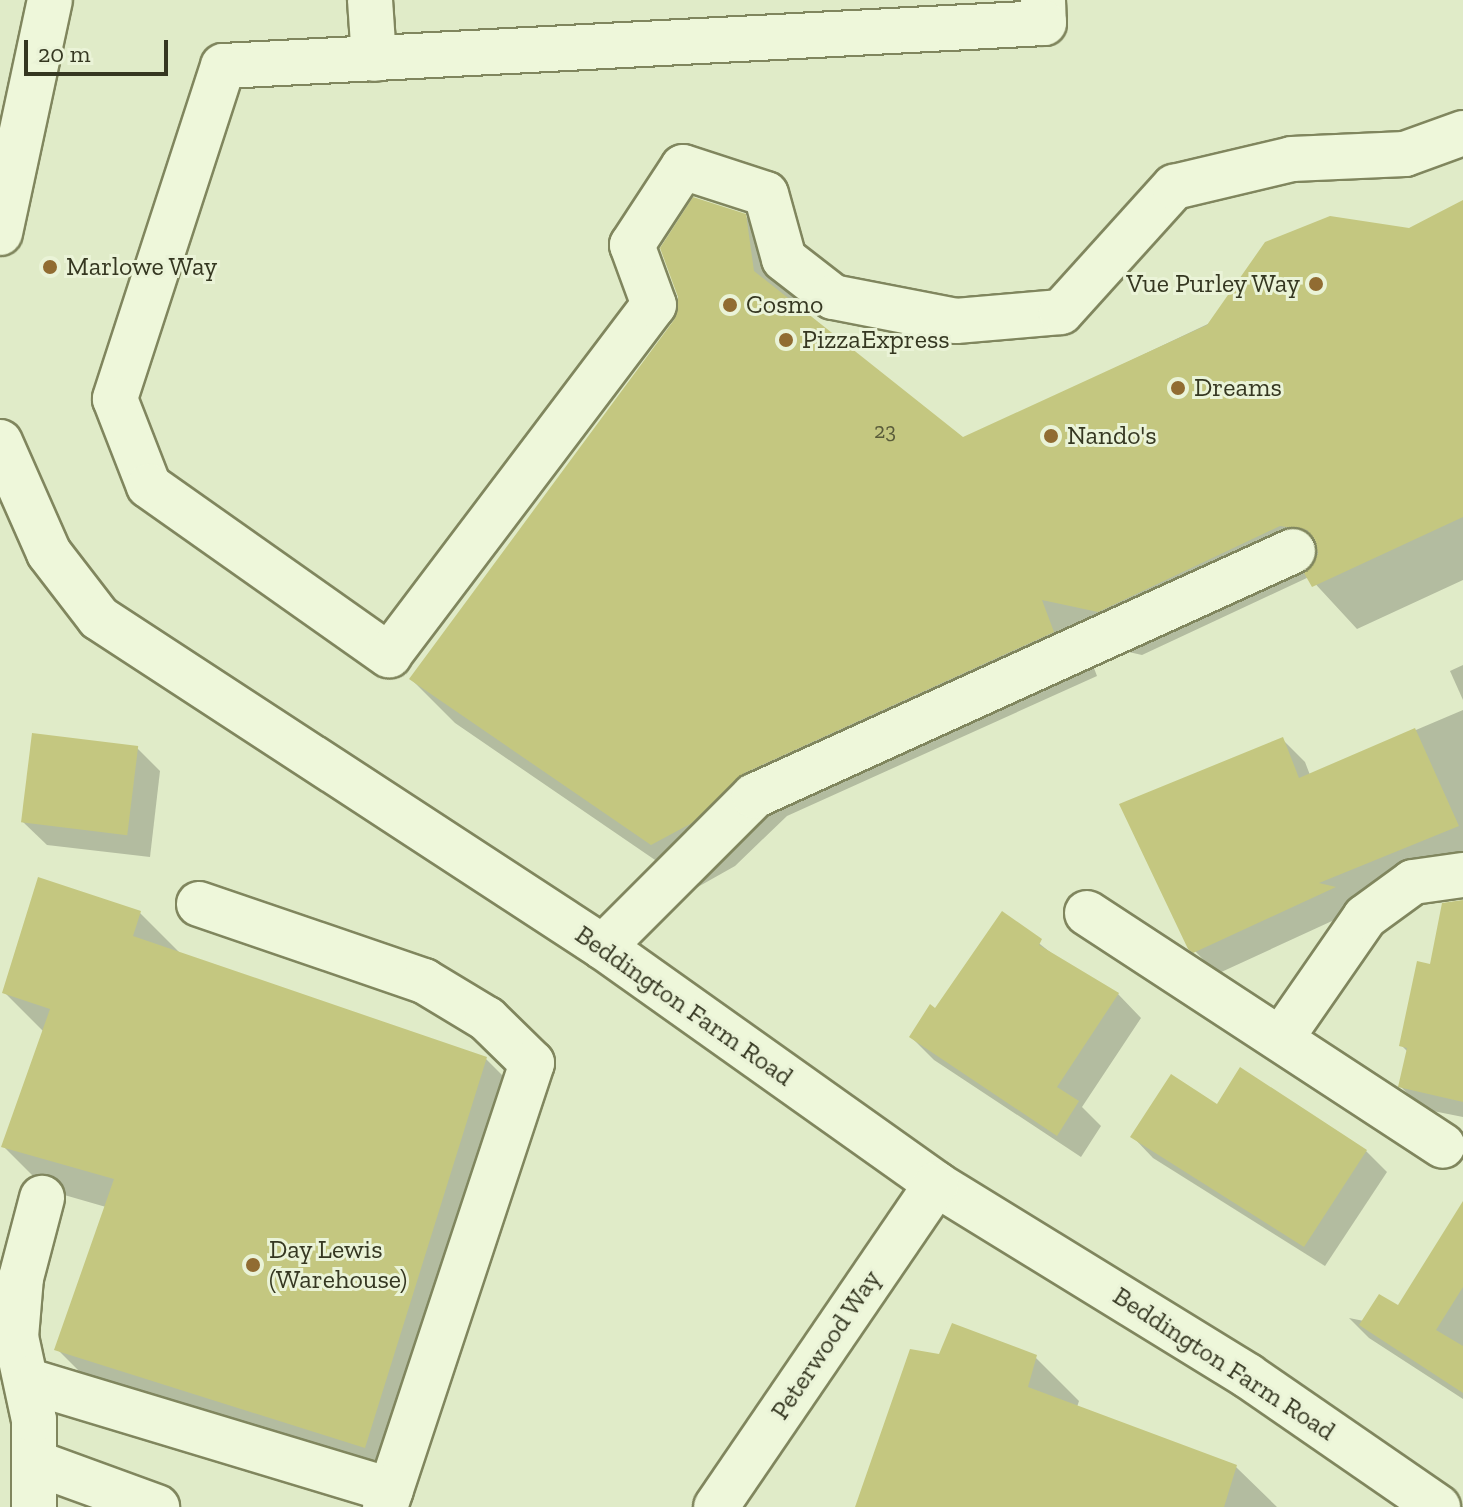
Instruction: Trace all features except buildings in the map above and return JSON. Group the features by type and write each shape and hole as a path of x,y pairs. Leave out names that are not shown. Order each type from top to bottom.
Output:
{"street":[{"path":"0,233 50,0"},
{"path":"370,0 374,59"},
{"path":"1044,11 374,59 223,66 115,399 149,486 389,655 654,305 632,245 683,167 766,194 784,259 833,297 956,321 1061,312 1174,187 1292,159 1405,154 1463,133"},
{"name":"Beddington Farm Road","path":"0,442 49,553 99,618 603,947 936,1184 1248,1376 1438,1507"},
{"path":"603,947 754,796 1293,551"},
{"path":"1282,1037 1365,917 1413,882 1463,875"},
{"path":"29,1381 388,1498 532,1063 487,1019 424,981 199,904"},
{"path":"1087,913 1282,1037 1443,1146"},
{"name":"Peterwood Way","path":"716,1507 936,1184"},
{"path":"34,1507 36,1463 29,1381 16,1337 21,1278 42,1198"},
{"path":"36,1463 157,1507"}],"place":[{"name":"Marlowe Way","path":"50,267"},
{"name":"Vue Purley Way","path":"1316,284"},
{"name":"Cosmo","path":"730,305"},
{"name":"PizzaExpress","path":"786,340"},
{"name":"Dreams","path":"1178,388"},
{"name":"Nando's","path":"1051,436"},
{"name":"Day Lewis (Warehouse)","path":"253,1265"}]}
